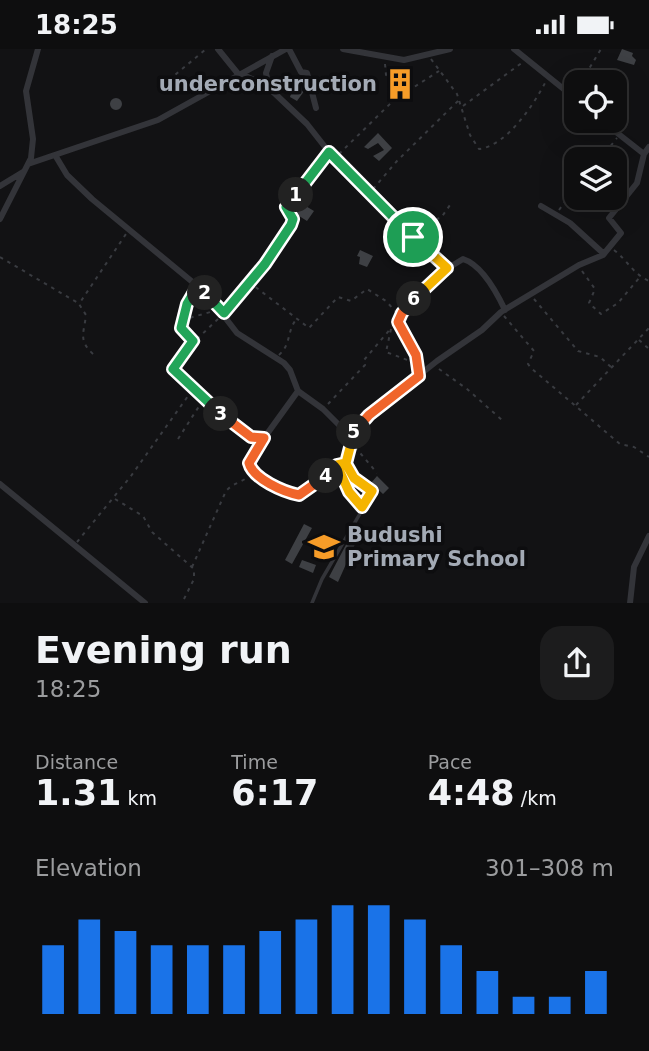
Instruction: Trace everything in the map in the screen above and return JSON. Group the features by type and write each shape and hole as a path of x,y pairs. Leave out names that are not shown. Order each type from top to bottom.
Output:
{"street":[{"path":"0,219 28,164 33,139 26,91 38,49"},
{"path":"218,49 240,74 270,87 307,124 329,152 447,268"},
{"path":"28,164 158,120 288,49 301,72 307,73 316,108"},
{"path":"343,49 352,52 365,51 383,58 408,59 450,49"},
{"path":"514,49 564,89"},
{"path":"270,87 266,73 272,57"},
{"path":"615,133 644,154"},
{"path":"298,391 250,459 250,466 253,472 299,495 315,486 337,465 346,464 353,433 369,415 432,364 472,338 503,311 532,296 579,265 592,262 604,254 621,233 609,218 639,179 644,154 649,147"},
{"path":"55,155 67,175 197,287 223,312 237,333 290,370 298,391 323,409 346,432 353,433"},
{"path":"0,186 25,171"},
{"path":"541,206 556,213 604,254"},
{"path":"419,376 418,362 401,333 399,318 447,268 463,259 470,262 493,289 503,311"},
{"path":"0,484 145,603"},
{"path":"630,603 634,567 649,536"}],"lane":[{"path":"313,603 322,579 372,491 354,478 346,464"}],"path":[{"path":"169,80 206,49"},
{"path":"588,70 601,49"},
{"path":"428,56 459,100 474,144 484,149 504,140 511,133 549,76"},
{"path":"383,58 386,75 392,79 399,97"},
{"path":"461,107 526,59"},
{"path":"336,158 399,97 440,70"},
{"path":"370,192 397,161 459,100"},
{"path":"610,147 619,136"},
{"path":"264,438 251,437 204,400 173,369 193,341 197,340 248,282 291,225 293,219 287,206 329,152"},
{"path":"556,213 564,203"},
{"path":"413,237 431,220 441,218 450,205"},
{"path":"79,304 128,230"},
{"path":"611,247 640,277 649,281"},
{"path":"0,257 79,304 86,315 82,333 84,346 93,354"},
{"path":"579,265 594,289 589,303 601,314 618,303 640,277"},
{"path":"248,282 309,328 339,297 351,301 368,289 386,301 399,318 369,353 364,361 365,365 323,409"},
{"path":"193,341 182,331 182,320 188,300 197,287"},
{"path":"532,296 578,351 600,356 612,368"},
{"path":"182,320 210,311 223,312"},
{"path":"503,311 534,351 529,366 620,444 637,448 649,457"},
{"path":"276,358 288,344 289,332 297,319"},
{"path":"393,326 386,352 399,359 418,362"},
{"path":"576,405 649,328"},
{"path":"639,340 649,349"},
{"path":"432,364 467,389 502,420"},
{"path":"74,545 114,498 193,389"},
{"path":"178,439 204,400"},
{"path":"352,444 377,473"},
{"path":"337,465 349,492 362,507"},
{"path":"191,567 226,491 233,483 245,480 253,472"},
{"path":"114,498 143,516 152,533 191,567 196,575 182,603"}],"building":[{"path":"622,49 633,53 632,56 636,60 634,65 617,60"},
{"path":"295,79 307,87 297,101 290,97 292,91 289,89"},
{"path":"116,98 122,104 116,110 110,104"},
{"path":"378,133 392,148 379,161 373,156 384,150 378,143 368,149 364,147"},
{"path":"304,205 314,211 307,221 296,214"},
{"path":"402,246 408,248 403,259 389,253 391,248 399,251"},
{"path":"360,250 373,256 367,267 359,264 360,257 357,256"},
{"path":"377,476 389,488 383,494 371,483"},
{"path":"304,524 312,528 292,564 285,560"},
{"path":"349,539 356,542 338,582 329,577"},
{"path":"302,560 316,565 313,573 299,567"}],"place":[{"name":"underconstruction","path":"400,84"},
{"name":"Budushi Primary School","path":"324,547"}],"route":[{"path":"413,237 347,167 329,152 287,206 293,222 265,264 224,313 197,287 187,304 181,325 182,331 193,341 173,369 232,423 254,438 264,438 249,463 255,474 299,495 315,486 337,465 346,464 354,478 371,488 371,494 362,507 349,492 337,465 345,465 346,464 357,426 419,376 416,355 401,333 398,320 447,268 413,237"}]}
